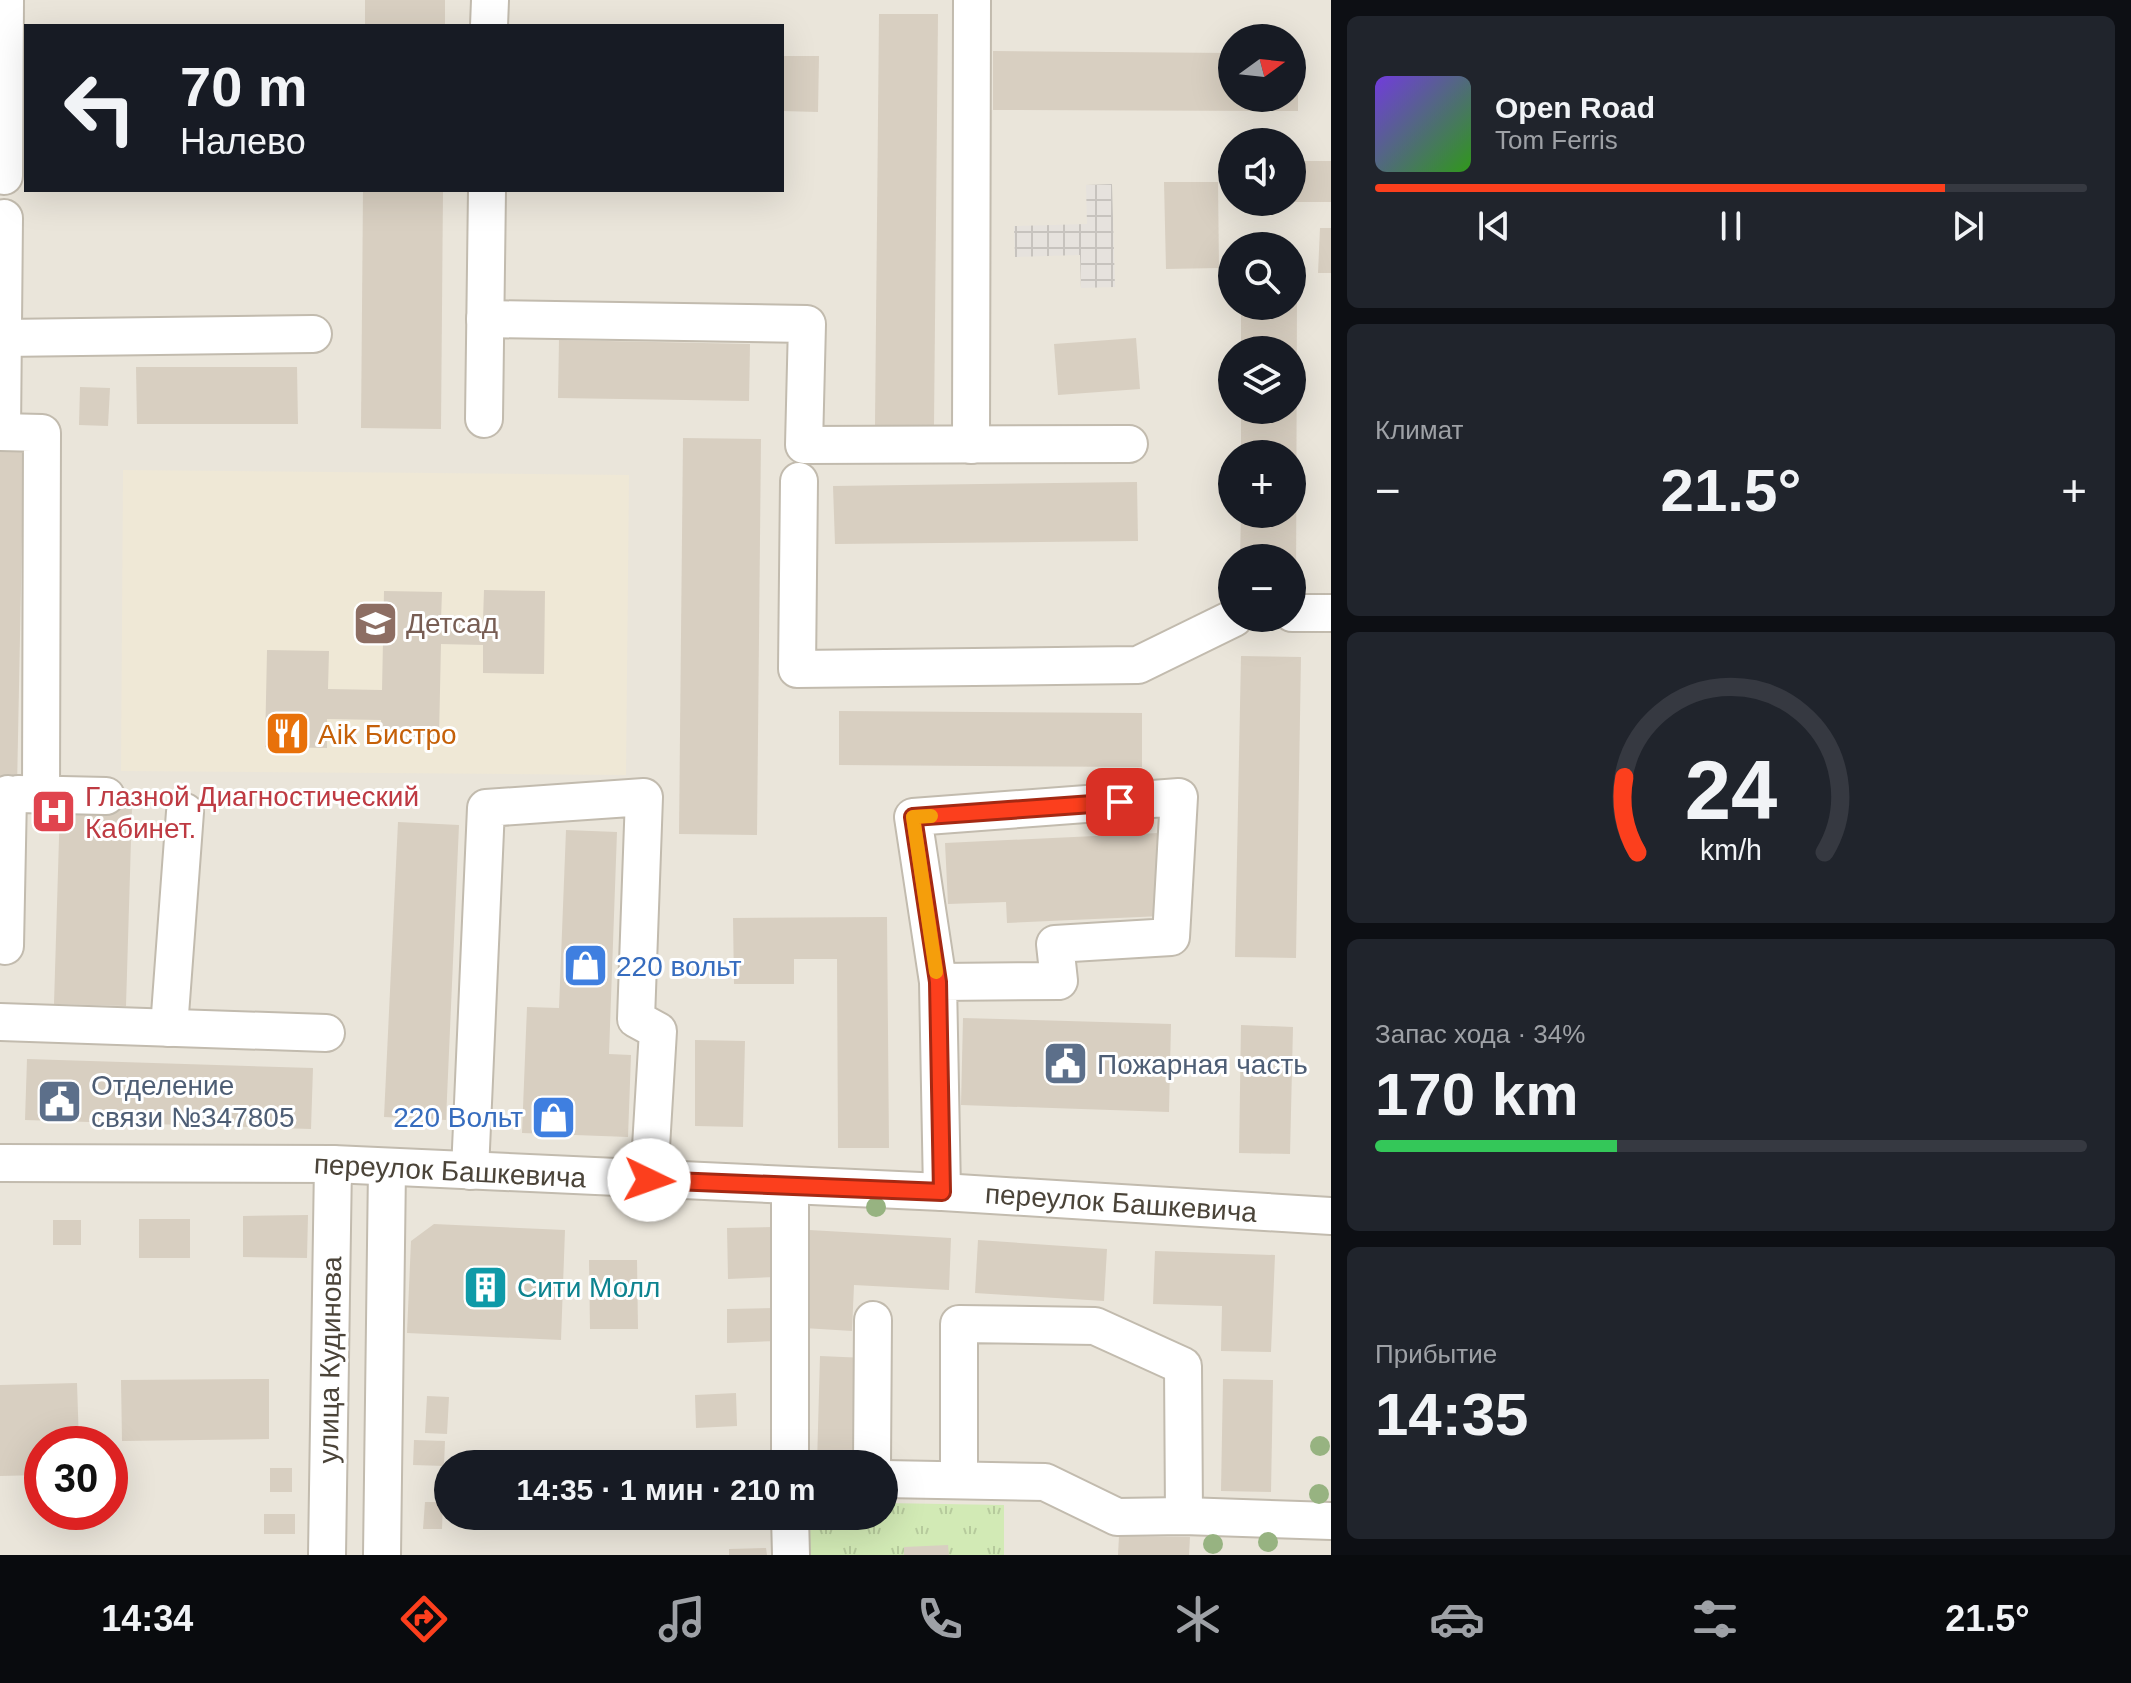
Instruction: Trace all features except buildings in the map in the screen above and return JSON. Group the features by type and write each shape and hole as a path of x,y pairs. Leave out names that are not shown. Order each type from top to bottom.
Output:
{"street":[{"path":"4,176 5,0"},
{"path":"489,24 490,0"},
{"path":"971,445 972,0"},
{"path":"484,419 487,192"},
{"path":"4,218 1,432 42,433 5,946"},
{"path":"485,319 807,324 804,445 1129,444"},
{"path":"3,338 313,334"},
{"path":"799,481 797,669 1138,665 1218,626"},
{"path":"1306,613 1331,613"},
{"path":"16,794 106,796"},
{"path":"470,1171 486,808 644,797 636,1019 658,1031 649,1180"},
{"path":"938,982 1059,981 1055,944 1171,937 1179,797 913,817 938,982 942,1192"},
{"path":"169,1028 185,812"},
{"path":"0,1022 326,1033"},
{"name":"переулок Башкевича","path":"0,1163 333,1164 942,1192 1331,1216"},
{"name":"улица Кудинова","path":"327,1555 333,1164"},
{"name":"улица Кудинова","path":"382,1555 387,1168"},
{"path":"790,1187 790,1450"},
{"path":"872,1450 873,1320"},
{"path":"959,1480 959,1324 1095,1326 1183,1366 1184,1516"},
{"path":"898,1479 1045,1482 1117,1517 1331,1521"},
{"path":"790,1530 791,1555"}],"shaded area":[{"path":"0,0 1331,0 1331,1555 0,1555"},
{"path":"1112,184 1115,287 1081,288 1080,255 1015,257 1014,226 1087,224 1086,185"},
{"name":"Детсад","path":"123,470 629,475 626,775 121,771"}],"green space":[{"path":"898,1503 1004,1505 1004,1555 804,1555 803,1530 898,1530"}],"slow traffic":[{"path":"931,816 913,817 936,972"}],"place":[{"name":"Детсад","path":"375,623"},
{"name":"Aik Бистро","path":"287,734"},
{"name":"Глазной Диагностический Кабинет.","path":"54,812"},
{"name":"220 вольт","path":"585,966"},
{"name":"Пожарная часть","path":"1066,1064"},
{"name":"Отделение связи №347805","path":"60,1101"},
{"name":"220 Вольт","path":"554,1117"},
{"name":"Сити Молл","path":"486,1287"}],"route":[{"path":"649,1180 942,1192 938,982 913,817 1120,802"}]}
